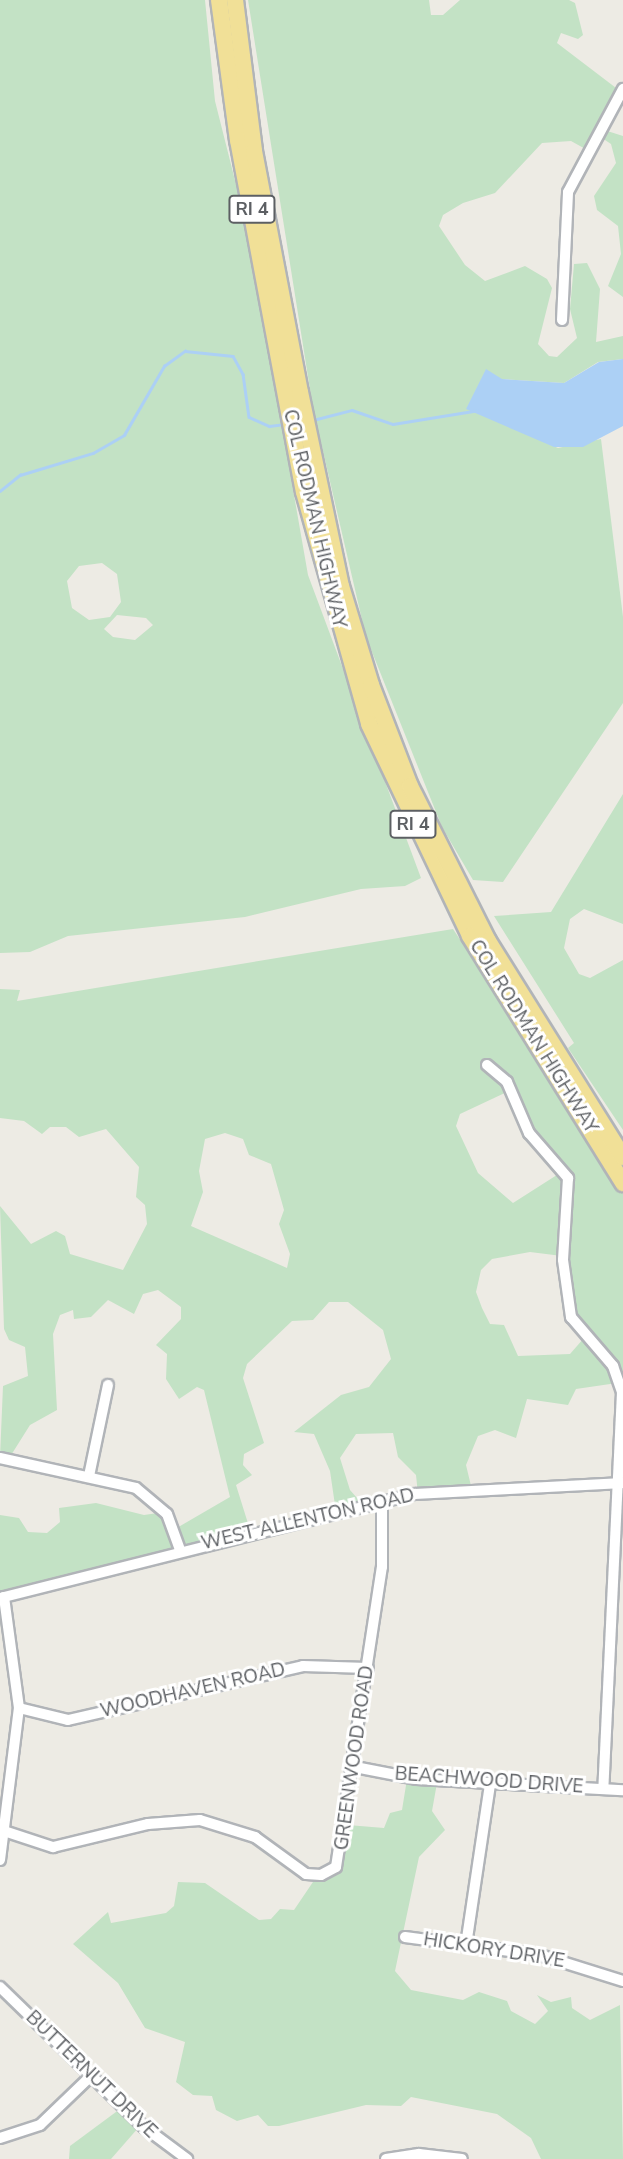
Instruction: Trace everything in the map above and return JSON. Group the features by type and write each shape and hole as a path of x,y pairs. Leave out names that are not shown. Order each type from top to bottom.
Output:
{"highway":[{"name":"COL RODMAN HIGHWAY","path":"219,0 238,140 299,422 352,622 410,786 488,941 623,1157"},
{"name":"COL RODMAN HIGHWAY","path":"235,0 254,151 299,422 338,627 400,796 470,936 623,1183"}],"street":[{"path":"562,320 568,192 623,89"},
{"path":"486,1065 508,1082 529,1133 568,1178 565,1283 574,1324 604,1354 619,1381 621,1483 603,1789"},
{"path":"89,1476 108,1385"},
{"path":"0,1458 126,1483 154,1499 167,1514 180,1550"},
{"name":"WEST ALLENTON ROAD","path":"2,1597 382,1501 448,1489 621,1483"},
{"name":"GREENWOOD ROAD","path":"4,1831 53,1847 165,1822 215,1822 256,1837 299,1871 321,1875 340,1860 382,1567 382,1501"},
{"path":"0,1860 19,1708 2,1597"},
{"name":"WOODHAVEN ROAD","path":"19,1708 68,1720 303,1666 368,1668"},
{"name":"BEACHWOOD DRIVE","path":"355,1767 490,1784 623,1790"},
{"path":"466,1945 490,1784"},
{"name":"HICKORY DRIVE","path":"405,1937 556,1959 623,1981"},
{"name":"BUTTERNUT DRIVE","path":"0,1987 91,2076 187,2159"},
{"path":"0,2138 32,2130 91,2076"},
{"path":"386,2159 419,2154 462,2159"}],"green space":[{"path":"0,0 205,0 215,101 248,232 308,575 421,878 405,886 361,889 245,917 68,936 30,952 0,953","holes":["102,563 117,574 121,602 110,617 89,620 72,608 67,581 79,566","117,615 146,618 153,625 135,640 113,637 104,629"]},
{"path":"248,0 429,0 431,15 443,15 460,0 569,0 575,3 583,35 578,39 561,33 557,43 620,91 601,129 623,136 623,297 608,286 621,254 618,226 597,210 594,196 616,163 611,144 602,138 589,151 571,141 542,143 495,193 463,203 443,215 439,226 465,265 485,281 525,266 547,279 552,288 538,344 549,356 557,357 577,338 570,309 574,264 587,263 600,289 596,342 623,336 623,359 598,362 564,383 502,379 485,415 558,448 601,439 623,617 623,703 503,882 473,880 442,827 366,637 313,408"},
{"path":"623,794 623,924 584,909 570,919 564,948 579,974 590,978 623,960 623,1130 568,1048 574,1043 494,916 551,912"},
{"path":"453,929 623,1184 623,1485 617,1383 576,1389 568,1405 527,1399 516,1438 495,1430 478,1436 466,1465 472,1490 418,1494 416,1475 398,1457 393,1433 356,1434 340,1458 350,1490 365,1507 336,1512 330,1471 314,1434 294,1432 341,1395 369,1387 391,1359 383,1330 348,1302 329,1302 313,1320 292,1321 247,1364 243,1378 264,1443 244,1454 243,1465 252,1475 236,1485 251,1533 0,1596 0,1515 19,1518 28,1532 47,1533 60,1522 59,1508 96,1503 144,1515 165,1512 175,1529 230,1497 204,1390 197,1387 179,1399 166,1379 167,1354 156,1345 181,1319 181,1307 158,1290 143,1294 134,1314 108,1300 91,1317 74,1319 73,1310 60,1315 53,1334 57,1410 30,1425 8,1460 0,1457 3,1386 28,1376 25,1347 9,1340 4,1329 0,1206 31,1244 56,1231 65,1236 70,1254 123,1270 147,1224 145,1205 136,1197 139,1167 106,1129 79,1137 66,1127 50,1127 42,1134 24,1121 0,1118 0,989 20,990 17,1001","holes":["509,1091 560,1173 513,1203 478,1173 456,1126 460,1114","225,1133 243,1139 249,1155 271,1164 284,1210 279,1224 290,1254 287,1268 191,1226 203,1192 199,1171 205,1139","530,1252 562,1256 571,1315 584,1338 570,1354 518,1356 504,1325 490,1324 476,1292 481,1270 492,1259"]},
{"path":"407,1779 437,1783 432,1811 445,1830 419,1857 395,1971 411,1990 463,2000 479,1992 507,2001 511,2011 535,2024 548,2011 537,1995 551,2002 571,1997 572,2008 590,2020 620,2005 623,2159 541,2159 531,2138 497,2114 411,2097 401,2106 366,2105 279,2126 268,2126 258,2115 237,2121 216,2110 212,2096 193,2095 176,2082 185,2042 145,2028 118,1983 73,1944 108,1912 111,1923 166,1913 174,1906 178,1882 205,1883 259,1920 271,1919 280,1909 294,1910 315,1879 326,1875 348,1825 384,1828 390,1813 402,1810"},
{"path":"120,2109 139,2127 111,2159 69,2159 70,2146"}],"water":[{"path":"623,359 623,426 583,447 554,447 466,409 486,369 502,379 564,383 599,362"}],"waterway":[{"path":"0,491 20,475 93,453 124,435 164,366 185,351 233,356 243,374 249,417 269,426 286,424"},
{"path":"313,420 352,410 393,424 479,410"}]}
